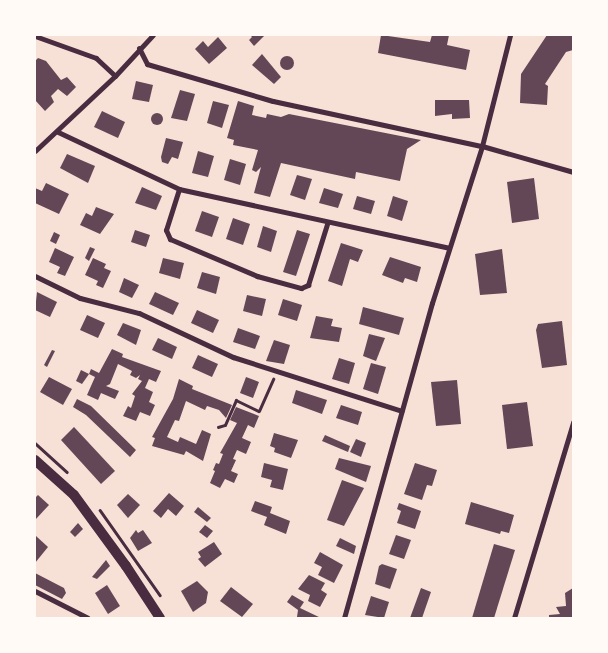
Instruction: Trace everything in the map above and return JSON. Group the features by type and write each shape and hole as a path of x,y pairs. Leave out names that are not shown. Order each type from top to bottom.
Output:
{"main road":[{"path":"35,460 74,495 126,566 160,618"}],"street":[{"path":"35,151 58,132 116,76 139,48 153,35"},
{"path":"344,618 402,411 482,146 510,35"},
{"path":"35,36 90,54 116,76"},
{"path":"139,48 147,64 264,98 482,146 573,172"},
{"path":"58,132 179,189 327,224 450,248"},
{"path":"179,189 166,230 170,239 257,276 301,288 308,285 327,224"},
{"path":"35,276 80,298 139,314 234,357 402,411"},
{"path":"514,618 573,422"},
{"path":"35,591 88,618"}],"path":[{"path":"218,427 225,425 236,400 259,411 277,371"}],"building":[{"path":"250,35 265,35 254,46 249,40 252,37"},
{"path":"381,35 430,42 432,35 449,35 447,45 470,50 466,70 378,53"},
{"path":"547,35 573,35 573,50 566,52 545,84 548,86 547,105 520,103 521,74"},
{"path":"218,37 227,48 209,64 195,49 203,41 208,47"},
{"path":"262,54 281,77 274,84 252,65"},
{"path":"284,56 290,56 294,63 290,70 284,70 280,66 280,60"},
{"path":"38,58 46,61 61,80 67,77 76,87 67,96 58,89 51,96 54,102 45,111 35,100 35,61"},
{"path":"136,81 153,85 149,102 132,99"},
{"path":"180,90 195,94 187,121 171,118"},
{"path":"435,100 469,100 470,118 452,119 452,114 435,116"},
{"path":"213,101 229,105 222,128 207,123"},
{"path":"238,101 254,106 252,115 266,118 267,114 281,117 289,114 421,140 407,149 400,181 356,172 355,179 281,163 270,197 254,193 261,167 256,172 252,170 258,150 233,145 234,140 227,138"},
{"path":"102,111 125,122 118,138 94,127"},
{"path":"155,113 159,113 163,119 159,125 155,125 151,121 151,117"},
{"path":"166,138 183,142 178,159 172,157 168,164 162,162 161,157"},
{"path":"198,151 214,156 208,177 192,173"},
{"path":"67,154 95,166 88,183 60,168"},
{"path":"230,159 246,164 240,185 224,180"},
{"path":"297,175 312,179 305,200 290,195"},
{"path":"534,178 539,219 512,223 507,182"},
{"path":"46,183 69,194 59,214 35,203 35,188 42,191"},
{"path":"142,187 162,196 156,210 135,203"},
{"path":"324,188 343,194 338,208 319,203"},
{"path":"357,196 375,201 371,214 353,209"},
{"path":"393,196 408,201 402,221 387,216"},
{"path":"96,207 114,214 100,234 80,225 86,213 92,216"},
{"path":"202,211 219,217 212,237 195,231"},
{"path":"233,218 250,224 243,245 226,239"},
{"path":"263,226 277,231 271,252 257,247"},
{"path":"135,230 150,235 146,247 131,242"},
{"path":"297,230 310,234 296,276 283,272"},
{"path":"54,232 60,235 56,244 50,241"},
{"path":"341,243 363,250 358,262 350,259 342,286 328,281"},
{"path":"90,247 95,249 89,261 85,258"},
{"path":"55,248 74,257 65,276 57,273 60,267 49,262"},
{"path":"502,249 507,293 480,295 475,254"},
{"path":"390,257 421,267 417,282 405,278 403,283 382,275"},
{"path":"93,258 106,264 104,268 111,271 103,288 96,285 98,281 85,275"},
{"path":"163,258 184,263 180,279 159,273"},
{"path":"202,272 220,277 216,294 197,288"},
{"path":"124,278 139,285 132,298 119,292"},
{"path":"37,292 57,302 50,317 35,310"},
{"path":"155,292 179,303 173,315 149,304"},
{"path":"247,295 266,299 262,316 243,311"},
{"path":"283,299 302,305 297,321 278,315"},
{"path":"363,307 404,318 399,335 359,324"},
{"path":"197,310 219,320 213,333 191,323"},
{"path":"87,315 105,323 98,338 80,330"},
{"path":"316,316 333,319 331,326 342,328 339,342 310,338"},
{"path":"562,321 567,365 542,368 536,330 538,324"},
{"path":"123,323 141,330 136,345 117,335"},
{"path":"238,328 260,336 255,349 233,342"},
{"path":"369,334 385,338 376,361 363,356"},
{"path":"158,338 177,347 172,359 152,350"},
{"path":"274,340 290,345 284,364 266,361"},
{"path":"112,349 123,354 122,357 161,371 156,382 149,379 145,388 153,392 149,402 155,405 150,416 140,412 136,421 123,416 128,406 131,408 135,396 132,394 142,381 138,379 140,375 136,378 130,375 132,371 118,364 110,384 106,386 119,391 115,399 101,393 98,400 87,395 95,377 89,374 91,369 99,373"},
{"path":"52,350 55,351 47,367 44,365"},
{"path":"198,355 218,364 212,377 192,368"},
{"path":"339,358 355,363 349,384 332,379"},
{"path":"371,363 386,367 378,394 363,389"},
{"path":"81,370 89,374 82,384 76,381"},
{"path":"49,377 72,389 63,405 40,392"},
{"path":"246,377 259,382 253,398 240,393"},
{"path":"179,379 193,386 192,389 232,405 226,418 219,410 207,406 205,410 186,401 179,421 175,420 167,437 178,442 180,437 196,444 202,430 211,434 203,461 186,451 184,455 152,446 155,438 152,437 173,399"},
{"path":"457,380 461,424 436,426 431,382"},
{"path":"296,390 327,400 322,414 292,403"},
{"path":"77,399 91,406 136,450 130,457 86,415 73,407"},
{"path":"527,402 533,446 507,449 502,405"},
{"path":"341,405 362,412 358,425 336,418"},
{"path":"236,407 259,416 254,428 248,425 242,438 251,442 246,454 237,450 233,459 236,460 231,471 238,474 234,483 225,479 220,488 210,483 216,463 219,464 223,454 220,453 237,423 230,420"},
{"path":"74,427 115,471 101,484 61,440"},
{"path":"274,433 298,440 291,458 274,452 275,448 270,446"},
{"path":"325,435 350,446 348,452 322,441"},
{"path":"356,439 366,443 361,457 350,452"},
{"path":"339,458 371,466 366,482 335,469"},
{"path":"264,463 288,469 283,490 270,487 272,480 261,477"},
{"path":"415,463 437,470 432,486 427,485 422,500 404,494"},
{"path":"342,480 364,488 344,526 327,520"},
{"path":"169,493 184,506 176,516 168,509 161,518 153,511"},
{"path":"128,494 140,505 128,518 117,505"},
{"path":"38,495 49,505 35,520 35,498"},
{"path":"255,501 272,507 270,513 290,521 286,534 264,525 267,517 251,511"},
{"path":"471,502 514,515 509,533 501,531 500,534 465,524"},
{"path":"399,503 421,511 415,529 397,523 401,511 397,509"},
{"path":"198,507 211,518 207,522 194,512"},
{"path":"78,523 83,529 75,537 70,532"},
{"path":"205,525 213,531 207,538 199,532"},
{"path":"136,530 138,533 143,530 152,543 138,551 130,538"},
{"path":"396,535 411,540 404,559 389,554"},
{"path":"35,537 48,547 35,563"},
{"path":"340,538 356,546 354,554 336,546"},
{"path":"214,542 222,554 205,567 198,559 201,557 198,552"},
{"path":"494,544 515,550 494,618 472,618"},
{"path":"320,552 343,565 334,583 318,575 322,567 314,563"},
{"path":"106,560 110,566 97,579 92,577"},
{"path":"382,564 397,569 390,589 375,584 379,566"},
{"path":"35,573 64,588 66,593 62,599 35,585"},
{"path":"309,575 325,583 321,590 327,594 320,607 308,601 310,595 298,589"},
{"path":"197,581 208,592 206,603 193,612 181,591"},
{"path":"107,585 120,606 108,614 95,593"},
{"path":"231,587 253,604 242,617 220,601"},
{"path":"421,588 431,592 422,618 410,618"},
{"path":"573,588 573,618 549,618 549,615 560,614 556,607 566,606 565,593"},
{"path":"292,595 304,602 300,608 321,618 297,617 298,610 287,602"},
{"path":"371,596 389,602 384,618 365,615"}]}
